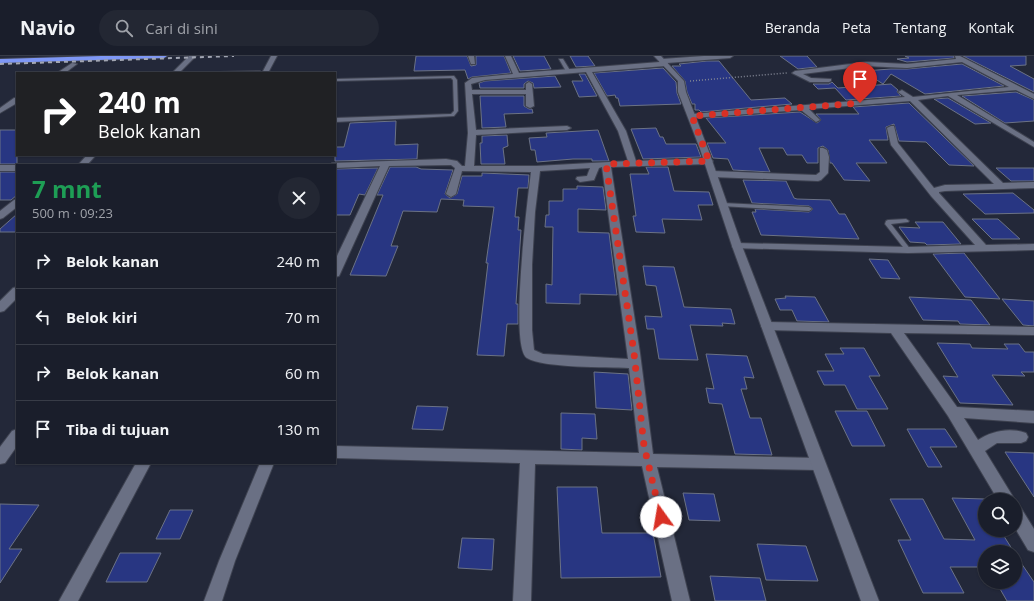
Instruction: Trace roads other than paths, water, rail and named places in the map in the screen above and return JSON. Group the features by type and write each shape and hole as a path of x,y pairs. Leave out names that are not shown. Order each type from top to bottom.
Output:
{"highway":[{"path":"0,57 29,56"},
{"path":"72,62 77,56"},
{"path":"0,61 72,62 95,57 164,56"}],"street":[{"path":"176,72 193,56"},
{"path":"260,72 262,63 266,56"},
{"path":"471,56 473,63"},
{"path":"508,56 517,76"},
{"path":"469,169 472,133 468,83 472,80 588,70 661,60 730,56"},
{"path":"954,56 1034,97"},
{"path":"262,63 274,58"},
{"path":"261,72 274,58"},
{"path":"661,60 682,82 682,92 709,161 722,205 870,601"},
{"path":"829,80 810,80 795,73 866,64 907,66 963,60"},
{"path":"61,72 72,62"},
{"path":"588,70 622,130 633,163"},
{"path":"529,74 530,106"},
{"path":"692,116 912,99 1017,88"},
{"path":"469,92 530,92"},
{"path":"902,92 912,99 1001,186"},
{"path":"949,94 1034,145"},
{"path":"879,96 886,101"},
{"path":"0,111 16,101"},
{"path":"803,108 816,120"},
{"path":"472,133 567,128"},
{"path":"890,128 891,137 894,143 934,194 984,249"},
{"path":"713,174 818,178 824,173 823,150"},
{"path":"83,164 91,156"},
{"path":"336,165 451,162 456,164 459,168 469,169 536,169 633,163 709,161"},
{"path":"336,272 386,163"},
{"path":"580,179 591,178 601,165"},
{"path":"601,165 635,364 644,446 681,601"},
{"path":"0,168 16,168"},
{"path":"451,194 459,168"},
{"path":"536,169 530,217 526,295 526,345 528,352 542,359 635,364"},
{"path":"934,194 935,190 945,188 1034,185"},
{"path":"0,216 16,203"},
{"path":"737,246 908,250 1034,247"},
{"path":"0,308 16,292"},
{"path":"767,326 1034,331"},
{"path":"894,328 953,412 1003,493"},
{"path":"953,412 1034,417"},
{"path":"0,458 16,437"},
{"path":"976,450 991,439 997,437 1021,437"},
{"path":"336,452 648,461 818,464"},
{"path":"522,601 528,458"},
{"path":"68,601 143,464"},
{"path":"213,601 227,561 267,464"},
{"path":"1022,524 1033,541"}],"lane":[{"path":"561,60 569,72"},
{"path":"336,80 452,77 455,80 456,105 455,113 444,116 336,120"},
{"path":"722,205 809,209"},
{"path":"906,221 891,221 888,222 888,224 908,250"}],"railway":[{"path":"0,64 234,56"}]}
